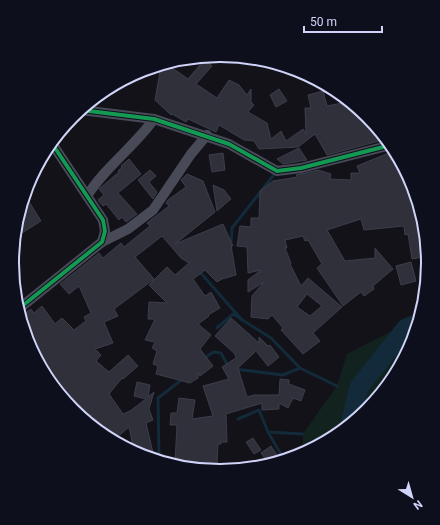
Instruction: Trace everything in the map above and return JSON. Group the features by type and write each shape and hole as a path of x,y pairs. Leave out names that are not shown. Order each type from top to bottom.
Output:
{"street":[{"path":"87,111 154,118 207,135 229,144 277,171 301,168 384,147"},
{"path":"87,196 96,182 130,148 154,118"},
{"path":"24,305 102,242 128,229 153,210 191,154 207,135"},
{"path":"55,148 103,220 105,231 102,242"}],"shaded area":[{"path":"412,320 406,339 394,363 371,395 353,414 332,430 303,446 303,434 337,386 347,354"}],"building":[{"path":"202,62 208,62 212,66 196,84 217,98 229,80 239,85 247,95 251,89 251,102 254,105 248,112 267,123 271,139 281,131 286,141 303,129 306,134 305,108 311,108 308,95 323,91 327,106 342,103 362,120 379,141 327,155 315,134 298,147 259,149 254,141 244,140 219,125 216,132 188,119 186,122 172,114 171,115 155,100 160,70 171,67 188,79"},
{"path":"279,89 287,101 276,107 270,95"},
{"path":"299,148 307,160 283,164 277,159"},
{"path":"223,153 225,170 212,172 209,155"},
{"path":"388,153 406,186 414,210 421,249 421,257 412,259 408,234 405,235 404,226 364,230 361,219 327,230 345,261 375,258 375,248 393,269 373,286 374,289 364,296 361,292 343,306 317,268 322,264 308,240 305,241 303,236 285,240 287,248 285,248 291,263 290,264 301,286 308,278 342,307 313,333 320,341 303,354 281,330 283,328 272,315 268,319 251,317 252,296 264,282 248,292 248,280 261,270 248,273 247,247 237,246 240,226 251,227 251,218 259,218 260,191 273,181 298,177 296,175 318,170 331,174 330,179 351,180 351,173 360,173 357,166","holes":["307,294 322,306 310,316 297,307"]},
{"path":"129,159 141,174 118,193 137,214 126,222 122,217 119,220 106,204 103,206 98,200 104,195 99,189 119,172 118,171 122,167 121,166"},
{"path":"150,170 156,176 149,182 157,192 153,199 138,180"},
{"path":"187,174 203,181 215,212 175,244 223,224 233,246 231,245 236,275 217,282 205,270 193,279 205,296 211,292 220,308 208,315 209,316 198,324 211,335 200,349 213,366 200,376 198,372 198,378 190,383 156,374 158,366 153,364 157,351 152,348 155,342 145,340 155,319 148,319 149,302 167,303 149,285 167,267 175,275 189,263 181,258 162,236 135,257 154,279 114,309 118,316 104,322 113,343 95,349 101,355 96,361 109,372 128,355 138,366 123,379 122,378 109,394 123,414 130,411 146,399 134,396 137,382 150,385 148,397 154,392 149,409 153,420 146,423 153,452 132,444 129,427 118,436 97,421 92,415 90,416 87,414 78,405 61,385 46,363 34,339 26,313 31,309 34,313 42,306 55,324 62,318 74,330 86,321 84,317 91,313 79,286 69,294 60,284 99,253 103,258 121,243 124,247 150,226 147,223 169,206 166,203 168,200 186,187 181,180"},
{"path":"213,185 224,190 231,199 217,211"},
{"path":"29,201 41,221 21,233"},
{"path":"411,262 416,281 401,285 396,266"},
{"path":"231,318 259,343 259,337 268,346 270,345 279,357 268,366 256,351 238,368 247,397 254,395 279,395 280,379 289,380 289,384 305,390 301,401 293,398 288,408 279,403 279,409 262,410 262,403 226,414 227,442 221,442 221,444 218,444 217,462 218,464 175,459 177,425 170,425 171,413 177,413 179,398 195,400 192,419 213,416 203,386 229,379 222,367 236,358 235,354 215,336"},
{"path":"253,438 261,450 254,454 246,442"},
{"path":"271,446 277,455 265,459 261,453"}],"waterway":[{"path":"231,245 232,228 276,172"},
{"path":"199,271 242,320"},
{"path":"217,328 233,314 271,338 300,368"},
{"path":"352,414 359,387 406,328 410,326"},
{"path":"204,359 213,352 221,353 229,368"},
{"path":"235,369 283,375 300,368 337,386"},
{"path":"159,454 158,398 184,378"},
{"path":"238,419 259,410 268,432 303,434"},
{"path":"268,432 281,454"}],"cycle path":[{"path":"87,111 154,119 229,144 277,171 301,168 384,147"},
{"path":"24,305 102,242 105,231 103,220 55,148"}]}
